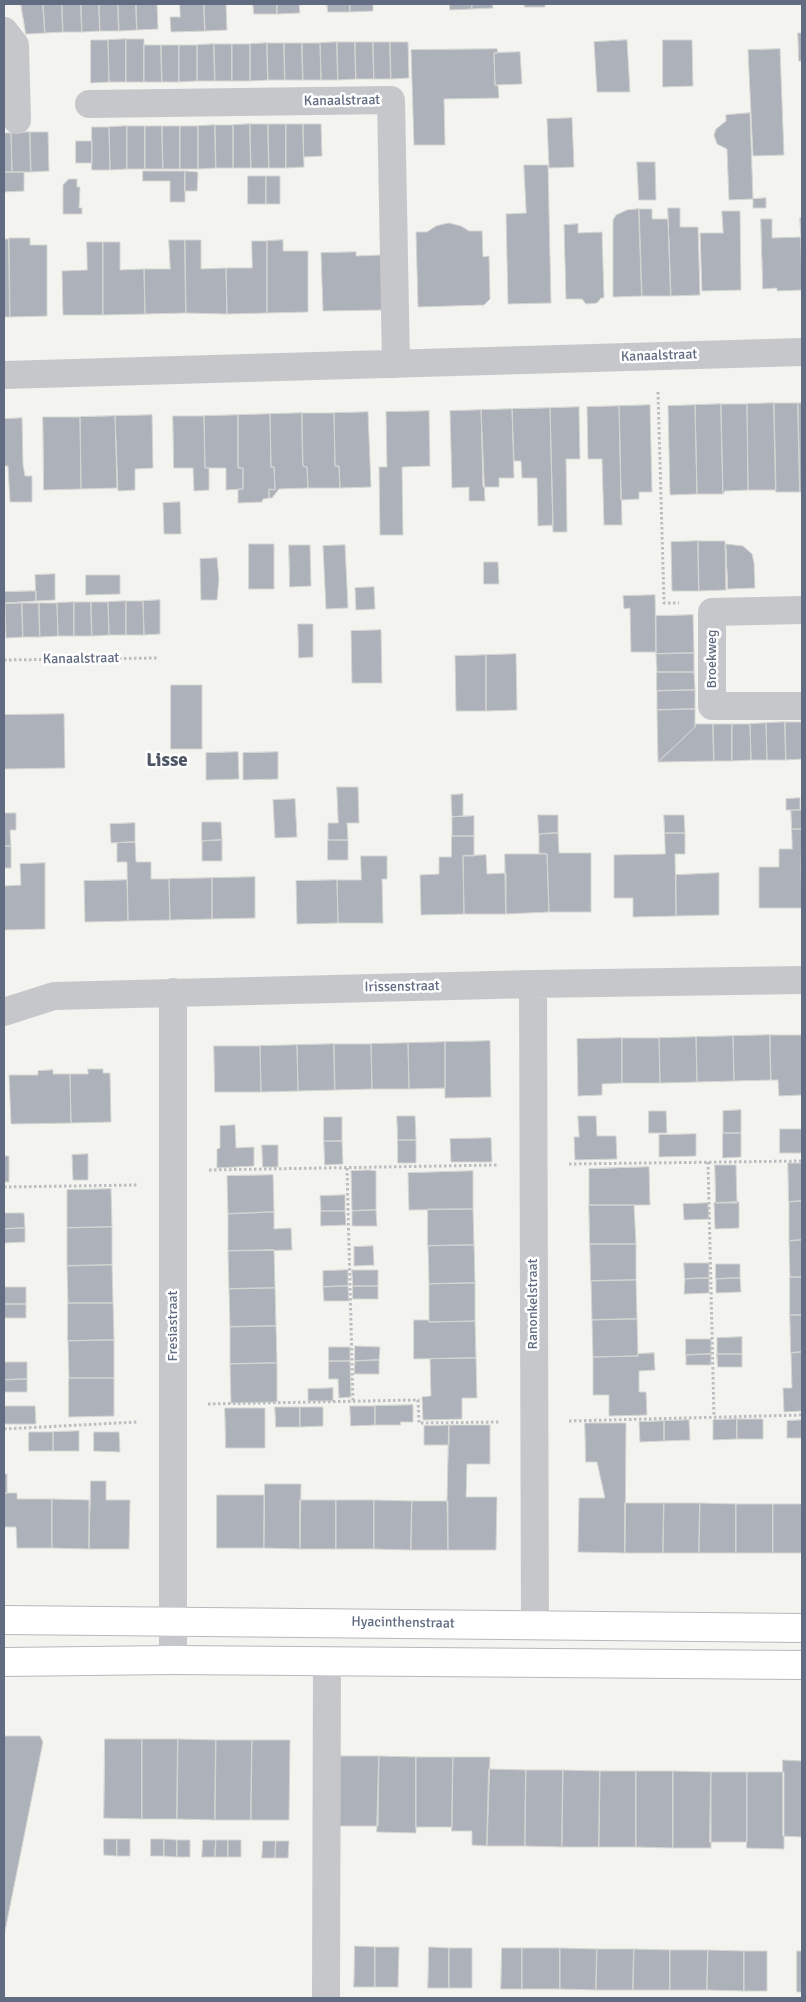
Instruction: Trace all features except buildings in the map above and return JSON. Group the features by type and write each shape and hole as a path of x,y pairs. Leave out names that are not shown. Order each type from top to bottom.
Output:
{"main road":[{"name":"Hyacinthenstraat","path":"4,1620 802,1628"},
{"path":"4,1662 173,1660 802,1666"}],"street":[{"path":"4,31 15,46 17,120"},
{"name":"Kanaalstraat","path":"89,104 391,100 396,364"},
{"name":"Kanaalstraat","path":"4,376 802,352"},
{"name":"Broekweg","path":"802,610 712,612 712,706 802,706"},
{"name":"Irissenstraat","path":"4,1012 54,996 533,984 802,980"},
{"name":"Ranonkelstraat","path":"533,984 535,1624"},
{"name":"Fresiastraat","path":"173,1660 174,992"},
{"path":"326,1998 327,1662"}],"path":[{"path":"657,356 664,603 698,602 712,612"},
{"name":"Kanaalstraat","path":"4,660 158,658"},
{"path":"4,1186 347,1168 802,1161"},
{"path":"708,1162 714,1418"},
{"path":"347,1168 353,1401"},
{"path":"4,1429 173,1412 353,1401 418,1400 419,1423 802,1415"}],"district":[{"name":"Lisse","path":"167,761"}]}
